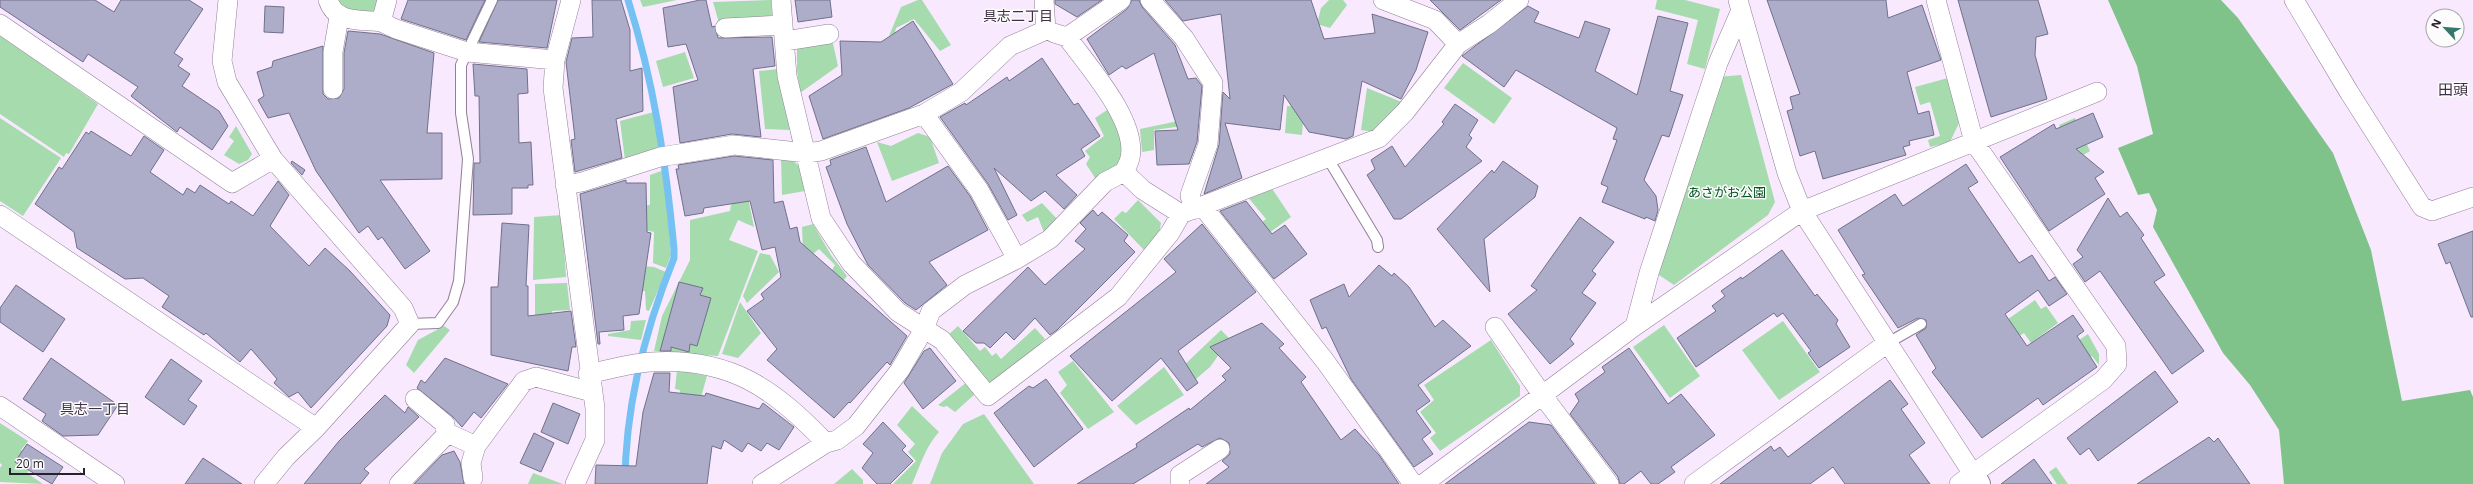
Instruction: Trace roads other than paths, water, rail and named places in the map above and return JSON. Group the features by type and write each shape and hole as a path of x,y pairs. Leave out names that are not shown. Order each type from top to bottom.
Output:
{"street":[{"path":"228,0 222,61 227,82 273,159 403,308 410,324 316,428 286,457 264,484"},
{"path":"328,0 331,10 339,17 381,22 396,29 467,52 555,60"},
{"path":"381,22 387,0"},
{"path":"571,0 555,60 553,88 588,374 592,392 595,440 575,484"},
{"path":"781,0 787,76 807,153 821,218 851,263 898,312 942,340 988,396 1118,297 1170,233 1192,210 1217,198 1379,138 1404,112 1458,44 1490,24 1519,0"},
{"path":"1044,0 1046,30"},
{"path":"1066,37 1121,0"},
{"path":"1150,0 1184,38 1212,83 1208,144 1190,195 1192,210"},
{"path":"1383,0 1435,20 1458,44"},
{"path":"1739,5 1787,173 1802,211 1970,481 2103,380 2117,364 2116,346 1974,142 1936,0"},
{"path":"2294,0 2348,92 2422,207 2432,211 2473,197"},
{"path":"1635,326 1649,273 1718,63 1739,5"},
{"path":"333,90 334,52 339,17"},
{"path":"0,24 232,183 273,159"},
{"path":"724,28 784,33 828,34"},
{"path":"565,185 582,182 666,156 734,145 807,153 821,151 924,114 960,92 1010,46 1046,30 1066,37 1118,108 1128,133 1130,157 1124,172 1105,182 1050,239 1017,259 965,284 931,311 924,329 900,370 856,426 837,440 826,444 762,484"},
{"path":"1423,484 1635,326 1802,211 2097,92"},
{"path":"924,114 979,190 1017,259"},
{"path":"1124,172 1143,190 1192,210 1325,361 1413,484"},
{"path":"0,215 316,428"},
{"path":"1495,327 1543,396 1609,484"},
{"path":"1694,484 1886,344"},
{"path":"588,374 643,363 693,362 726,371 749,380 771,392 826,444"},
{"path":"473,478 471,463 476,446 524,381 536,377 592,392"},
{"path":"415,399 445,424 446,435"},
{"path":"0,406 115,484"},
{"path":"398,484 446,435 452,435 476,446"},
{"path":"1178,483 1180,475 1220,448"}],"lane":[{"path":"410,324 438,323 453,302 459,281 468,159 461,113 461,65 492,0"},
{"path":"1327,157 1377,240 1378,247"},
{"path":"1886,344 1921,324"}],"waterway":[{"path":"625,484 629,426 639,369 654,313 674,258 667,186 658,123 645,62 628,0"}],"district":[{"name":"具志二丁目","path":"1018,15"},
{"name":"田頭","path":"2453,89"},
{"name":"具志一丁目","path":"95,408"}],"park label":[{"name":"あさがお公園","path":"1727,192"}]}
